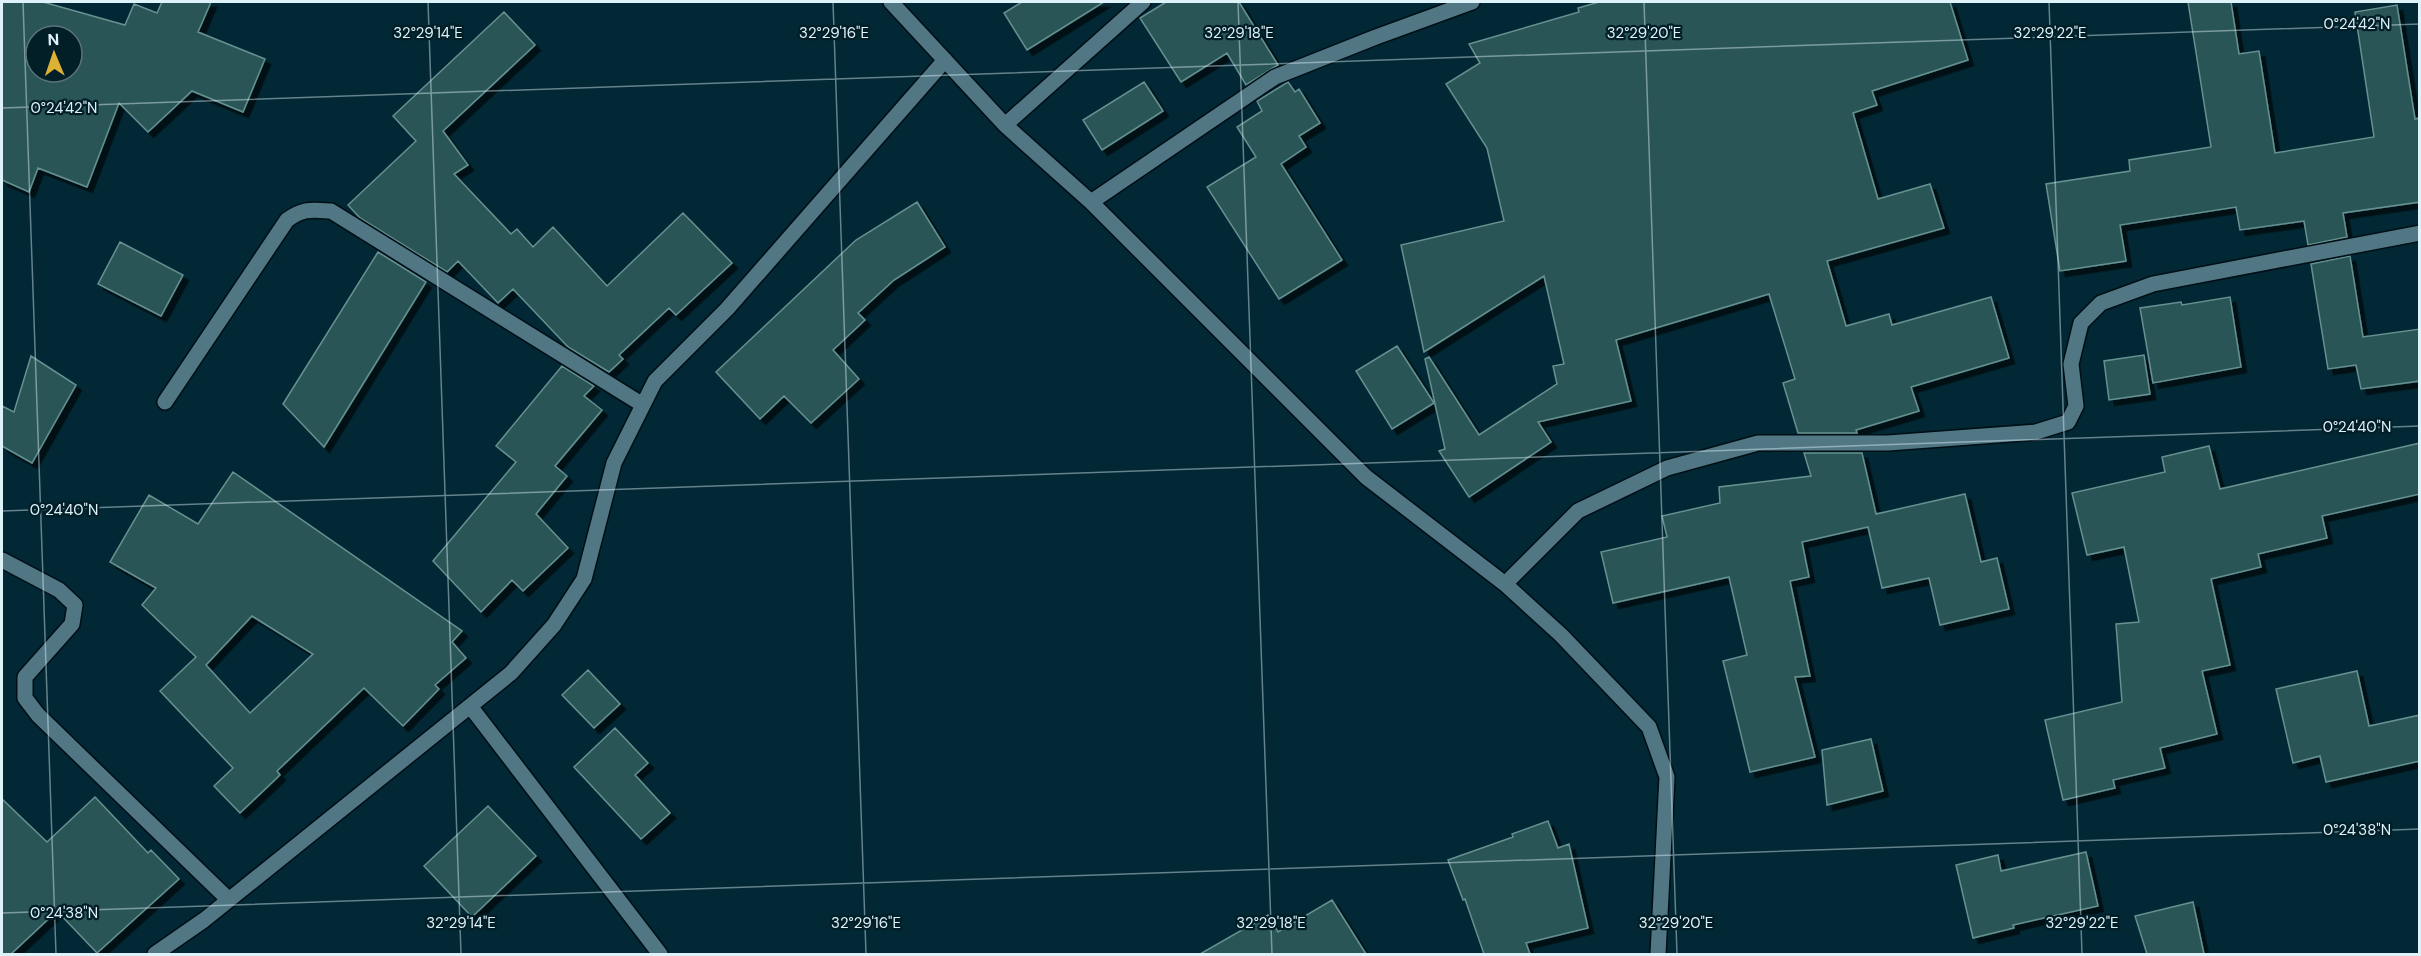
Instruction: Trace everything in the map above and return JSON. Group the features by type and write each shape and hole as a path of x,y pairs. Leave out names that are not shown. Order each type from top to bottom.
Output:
{"street":[{"path":"1005,125 1143,2"},
{"path":"1091,202 1275,77 1473,2"},
{"path":"898,4 945,60 1005,125 1091,202 1366,477 1505,584 1569,643 1650,727 1667,777 1658,954"},
{"path":"155,954 229,900 511,673 554,625 584,579 614,463 656,381 727,309 945,60"},
{"path":"165,402 286,220 301,210 332,211 643,405"},
{"path":"1505,584 1578,512 1667,468 1758,443 1888,443 2036,432 2068,422 2076,406 2071,364 2081,323 2101,303 2153,284 2420,233"},
{"path":"2,560 59,590 75,605 72,624 25,677 25,698 38,714 229,900"},
{"path":"470,706 660,954"}],"building":[{"path":"2,2 43,2 125,25 134,4 157,13 162,2 211,2 198,32 265,59 243,112 192,91 148,132 119,103 87,187 38,168 29,192 2,180"},
{"path":"1022,2 1104,2 1027,50 1004,13"},
{"path":"1166,2 1239,2 1278,65 1246,85 1227,53 1181,82 1140,18"},
{"path":"1599,2 1950,2 1968,60 1872,91 1877,105 1853,113 1878,199 1930,184 1944,228 1827,261 1846,326 1889,314 1892,325 1991,297 2009,358 1911,387 1919,411 1856,430 1857,433 1798,433 1783,383 1795,379 1769,294 1616,340 1631,401 1538,422 1551,442 1469,497 1439,451 1445,449 1425,359 1429,357 1479,435 1557,384 1553,366 1564,364 1544,276 1424,352 1401,245 1504,221 1487,148 1446,84 1480,63 1469,44 1579,12 1578,8"},
{"path":"2188,2 2231,2 2239,54 2259,51 2275,153 2374,137 2355,12 2397,5 2415,119 2420,118 2420,202 2343,213 2347,237 2308,245 2304,221 2240,230 2236,207 2120,225 2126,261 2060,271 2046,184 2130,171 2129,160 2211,147"},
{"path":"504,12 535,45 443,131 468,165 454,174 511,234 517,229 533,247 553,227 607,286 683,213 732,263 676,315 669,308 619,355 623,359 609,372 568,347 513,289 498,303 458,261 447,272 360,218 348,205 416,141 393,116"},
{"path":"1144,82 1163,111 1102,150 1083,120"},
{"path":"1288,82 1295,92 1299,89 1320,123 1299,136 1306,147 1281,164 1342,260 1279,299 1207,187 1256,157 1237,127 1262,111 1257,101"},
{"path":"917,202 945,247 894,280 858,313 865,320 833,350 859,379 811,423 784,396 760,419 716,372 856,240"},
{"path":"120,242 183,275 161,316 98,284"},
{"path":"378,252 426,282 324,447 283,404"},
{"path":"2350,256 2363,337 2420,329 2420,381 2361,389 2356,365 2328,369 2311,264"},
{"path":"2230,297 2241,367 2153,383 2140,308 2181,302 2182,305"},
{"path":"1397,346 1434,403 1392,429 1356,371"},
{"path":"2144,355 2150,394 2109,400 2104,361"},
{"path":"31,356 76,385 32,463 2,446 2,406 14,412"},
{"path":"562,366 594,386 584,396 602,410 555,466 567,476 536,514 568,548 523,591 512,580 481,612 433,561 516,462 496,446"},
{"path":"2420,443 2420,494 2322,516 2327,538 2258,554 2261,567 2211,579 2230,665 2202,671 2217,734 2160,748 2165,768 2113,780 2115,788 2063,800 2045,720 2122,702 2116,624 2139,622 2124,547 2087,555 2072,493 2165,472 2162,457 2209,446 2220,489"},
{"path":"1804,453 1862,453 1876,514 1965,494 1981,562 1997,558 2009,609 1940,625 1929,578 1882,588 1868,527 1802,542 1809,577 1790,581 1810,676 1795,677 1815,757 1750,772 1723,661 1747,655 1729,577 1613,603 1601,552 1667,537 1662,516 1720,503 1719,487 1811,476"},
{"path":"233,472 462,631 452,642 466,658 435,685 439,689 403,726 364,688 277,771 280,775 240,813 214,786 233,768 160,691 196,657 142,605 156,588 110,562 149,495 198,524","holes":["252,616 313,654 250,713 206,665"]},
{"path":"588,670 620,704 594,728 562,695"},
{"path":"2357,671 2369,726 2420,715 2420,761 2326,782 2320,756 2293,763 2276,689"},
{"path":"615,728 648,763 635,775 670,813 641,839 574,767"},
{"path":"1871,739 1883,791 1827,805 1822,750"},
{"path":"95,797 148,853 151,850 179,879 97,953 57,911 11,954 2,954 2,799 47,842"},
{"path":"488,806 536,856 472,917 424,866"},
{"path":"1548,821 1558,848 1569,844 1588,928 1526,943 1530,954 1484,954 1465,899 1463,900 1448,860 1513,837 1512,834"},
{"path":"2086,852 2098,906 2013,925 2014,928 1973,938 1956,865 1998,855 2001,871"},
{"path":"1332,900 1366,954 1200,954 1268,915 1278,932"},
{"path":"2193,902 2204,954 2147,954 2135,916"}]}
